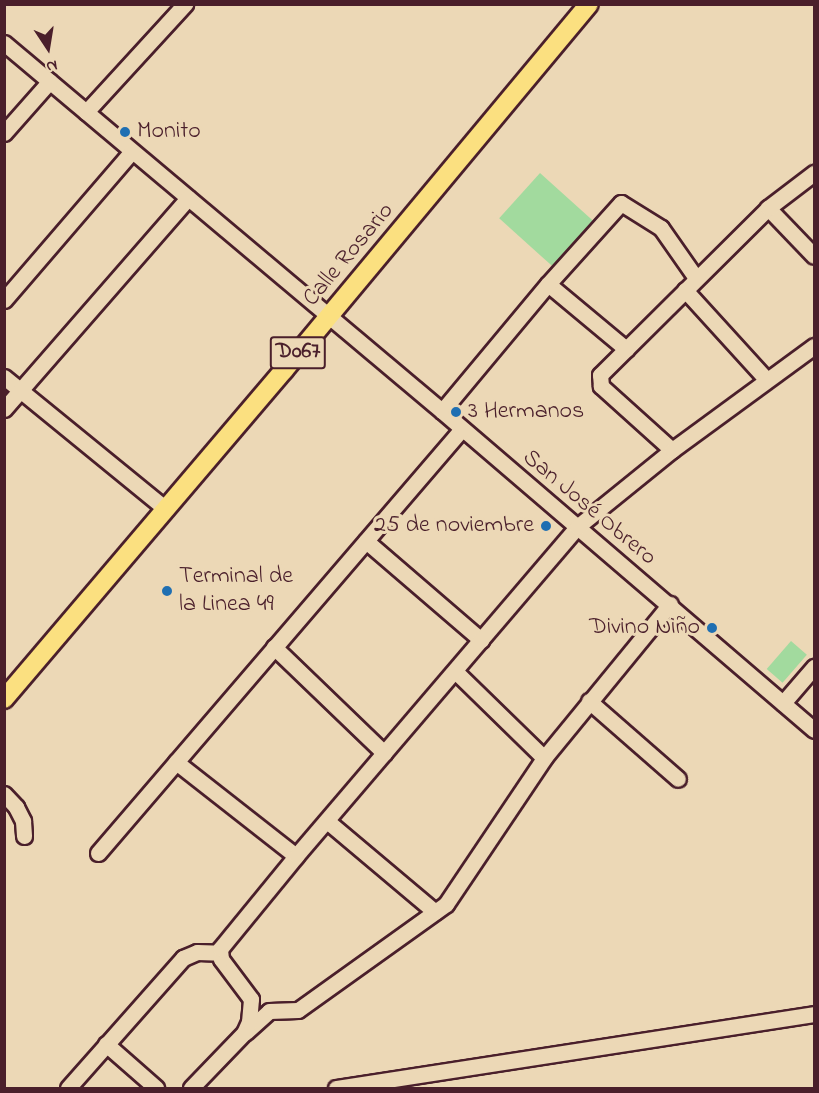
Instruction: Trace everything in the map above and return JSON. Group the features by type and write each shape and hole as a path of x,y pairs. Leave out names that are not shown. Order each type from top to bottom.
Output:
{"main road":[{"name":"Calle Rosario","path":"4,699 589,4"}],"street":[{"path":"86,112 185,4"},
{"name":"San José Obrero","path":"4,42 442,411 461,430 669,604 814,730"},
{"path":"4,133 50,81"},
{"path":"4,300 132,151"},
{"path":"672,450 601,386 602,371 768,208 814,173"},
{"path":"4,409 188,198"},
{"path":"442,411 548,284 621,203 661,228 696,278"},
{"path":"768,208 814,256"},
{"path":"548,284 626,349"},
{"path":"685,290 766,379"},
{"path":"220,953 224,944 296,856 577,527 672,450 814,346"},
{"path":"4,378 166,509"},
{"path":"98,853 461,430"},
{"path":"366,541 481,640"},
{"path":"191,1089 244,1033 269,1011 298,1010 446,904 544,758 669,604"},
{"path":"274,647 384,753"},
{"path":"783,703 814,667"},
{"path":"454,671 544,758"},
{"path":"589,701 678,779"},
{"path":"176,762 296,856"},
{"path":"4,794 16,807 23,821 24,836"},
{"path":"327,821 435,912"},
{"path":"68,1089 183,958 197,952 220,953"},
{"path":"220,953 251,999 251,1011 244,1033"},
{"path":"336,1089 814,1014"},
{"path":"106,1044 156,1089"}],"green space":[{"path":"540,173 593,221 552,266 499,218"},
{"path":"791,641 807,655 783,683 767,669"}],"place":[{"name":"Monito","path":"125,132"},
{"name":"3 Hermanos","path":"456,412"},
{"name":"25 de noviembre","path":"546,526"},
{"name":"Terminal de la Linea 49","path":"167,591"},
{"name":"Divino Niño","path":"712,628"}]}
